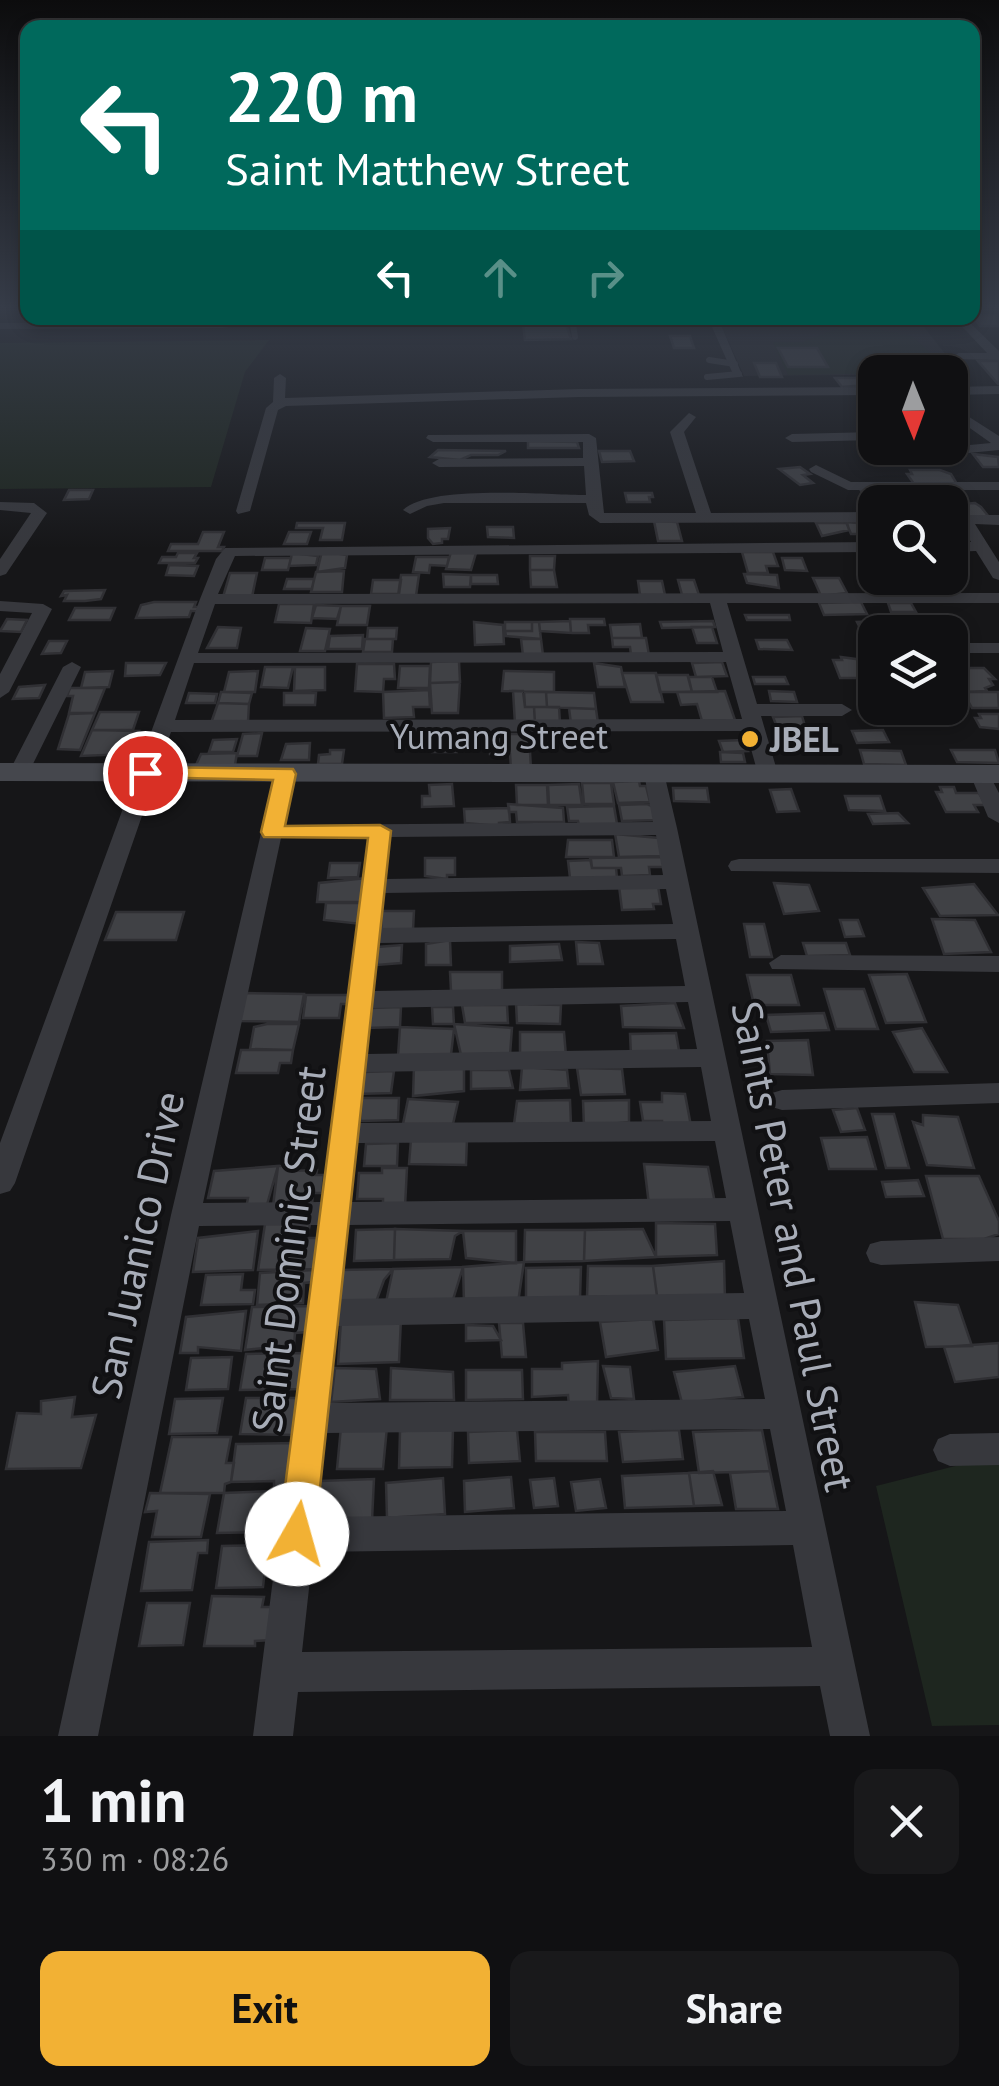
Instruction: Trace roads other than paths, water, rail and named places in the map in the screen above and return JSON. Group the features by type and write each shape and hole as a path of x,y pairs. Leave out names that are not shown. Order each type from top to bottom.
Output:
{"main road":[{"name":"Yumang Street","path":"9,772 990,774"}],"street":[{"path":"279,387 278,401 283,402 579,393 858,392"},
{"path":"968,391 999,390"},
{"path":"243,511 271,410 283,402"},
{"path":"689,417 678,428 678,436 706,518"},
{"path":"968,422 999,444"},
{"path":"433,438 589,431 594,512 600,518 858,517"},
{"path":"792,438 858,436"},
{"path":"968,449 999,444"},
{"path":"439,463 592,462"},
{"path":"816,470 858,494"},
{"path":"848,486 999,486"},
{"path":"410,510 435,500 594,499"},
{"path":"0,506 28,506 39,513 0,571"},
{"path":"968,519 999,520"},
{"path":"968,531 999,575"},
{"path":"968,546 980,546"},
{"path":"611,547 615,571"},
{"path":"0,1183 226,555 242,548 858,547"},
{"path":"208,599 999,598"},
{"path":"717,599 768,774"},
{"path":"0,606 43,609 0,692"},
{"path":"968,649 998,650"},
{"path":"188,658 732,658"},
{"path":"9,772 72,667"},
{"path":"163,726 749,718 842,710"},
{"name":"Saints Peter and Paul Street","path":"654,773 850,1736"},
{"name":"San Juanico Drive","path":"78,1736 186,1216 285,774"},
{"path":"990,774 999,817"},
{"path":"272,832 666,828"},
{"name":"Saint Dominic Street","path":"274,1736 380,831"},
{"path":"739,866 999,866"},
{"path":"373,886 676,882"},
{"path":"368,936 686,931"},
{"path":"780,963 999,964"},
{"path":"360,1000 699,994"},
{"path":"352,1063 712,1058"},
{"path":"782,1100 999,1094"},
{"path":"344,1134 727,1130"},
{"path":"186,1216 743,1209"},
{"path":"881,1253 999,1249"},
{"path":"323,1313 763,1306"},
{"path":"311,1418 784,1414"},
{"path":"950,1450 999,1448"},
{"path":"297,1534 808,1528"},
{"path":"281,1672 836,1666"}],"place":[{"name":"JBEL","path":"750,739"}]}
